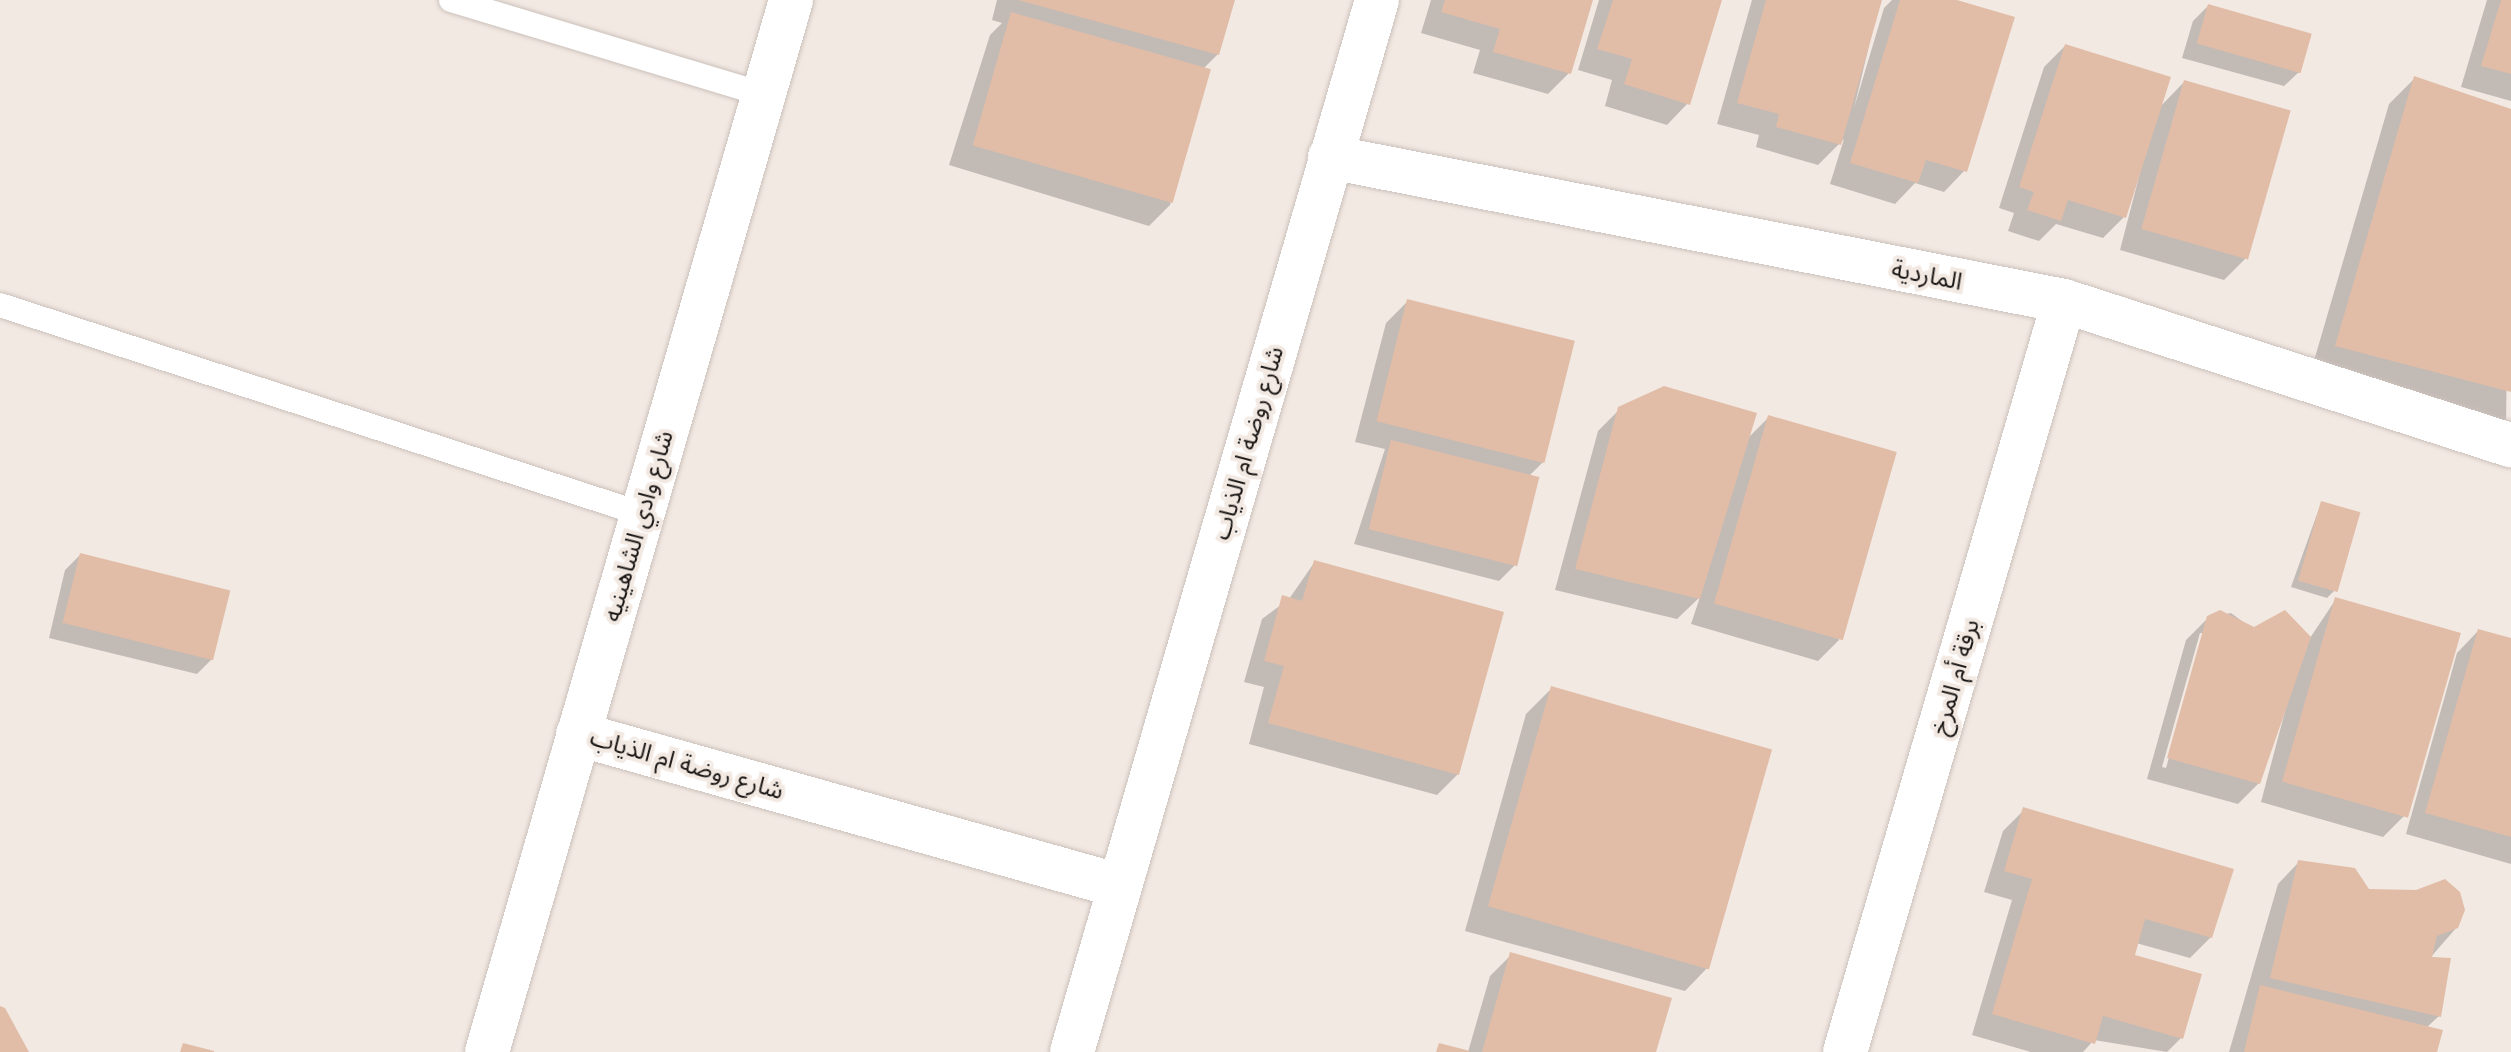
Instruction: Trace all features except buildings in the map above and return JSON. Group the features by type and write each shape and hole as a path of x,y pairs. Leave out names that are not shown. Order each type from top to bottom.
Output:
{"street":[{"name":"شارع وادي الشاهينيه","path":"487,1052 791,0"},
{"name":"شارع روضة ام الذياب","path":"1072,1052 1377,0"},
{"name":"الماردية","path":"1330,157 2064,301 2511,445"},
{"name":"برقة أم المرخ","path":"1845,1052 2064,301"},
{"name":"شارع روضة ام الذياب","path":"578,734 1120,886"}],"lane":[{"path":"451,0 763,94"},
{"path":"0,305 642,514"}]}
